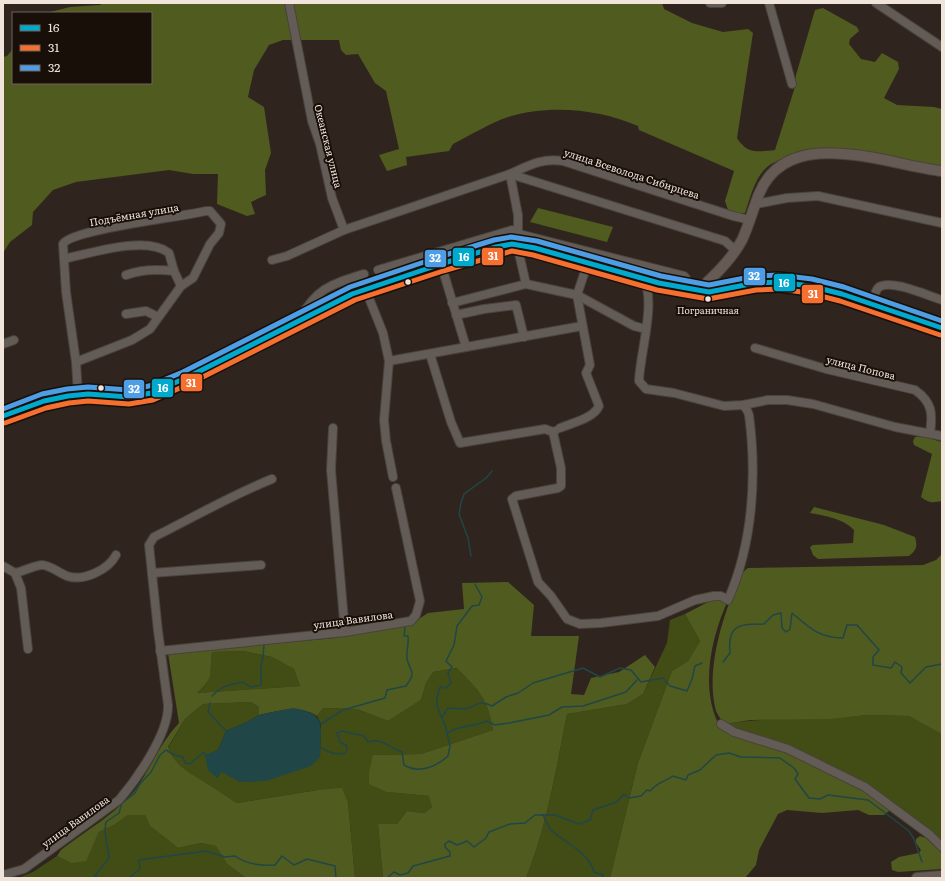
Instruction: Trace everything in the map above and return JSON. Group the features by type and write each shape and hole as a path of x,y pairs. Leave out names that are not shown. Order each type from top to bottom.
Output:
{"main road":[{"path":"699,290 735,250 744,236 766,181 775,171 790,162 822,153 847,153 911,167 942,171"},
{"path":"3,416 44,401 78,394 129,397 151,393 186,378 365,288 496,247 519,244 588,262 644,279 687,289 714,292 756,283 793,283 826,290 942,328"},
{"path":"917,878 942,876"}],"street":[{"name":"Океанская улица","path":"289,3 312,121 320,144 332,198 345,230"},
{"path":"710,3 722,3"},
{"path":"769,3 792,84"},
{"path":"876,3 942,47"},
{"name":"улица Всеволода Сибирцева","path":"272,260 287,256 345,230 510,174 543,160 563,161 733,216 750,220"},
{"path":"526,284 519,244 518,215 510,174 725,241 735,250"},
{"path":"756,204 787,198 818,196 942,223"},
{"name":"Подъёмная улица","path":"78,394 76,362 66,292 63,244 68,238 98,230 210,211 221,224 219,233 210,244 193,278 181,286"},
{"path":"378,270 512,230 519,234 684,276 686,278 687,289"},
{"path":"64,259 119,248 152,245 169,253 174,271 181,286 150,328 141,335 76,362"},
{"path":"430,354 450,422 460,444 545,429 556,430 592,414 599,406 586,373 590,365 577,294 588,262"},
{"path":"440,264 466,347"},
{"path":"126,275 134,272 159,269 174,271"},
{"path":"298,321 309,302 319,292 364,274"},
{"path":"644,279 649,298 639,381 646,389 674,393 724,406 743,405 768,400 787,400 812,404 895,427 942,436"},
{"path":"452,303 526,284 577,294 634,326 646,329"},
{"path":"872,304 877,289 880,286 892,285 942,300"},
{"path":"365,288 379,321 387,346 389,361 384,420 386,441 393,477"},
{"path":"456,315 484,309 516,305 524,337"},
{"path":"126,314 146,311 158,317"},
{"path":"389,361 582,326"},
{"path":"3,344 14,340"},
{"name":"улица Попова","path":"755,348 826,369 915,390 927,399 932,420 930,433"},
{"path":"556,430 562,482 561,486 558,488 516,496 512,499 538,582 551,596 567,619 580,624 651,617 668,613 705,598 721,596 728,600 736,582 742,564 753,477 749,415 743,405"},
{"path":"333,428 330,470 345,632"},
{"name":"улица Вавилова","path":"3,875 24,869 106,811 119,800 131,786 163,732 168,714 149,545 154,536 194,518 247,489 272,479"},
{"name":"улица Вавилова","path":"160,651 345,632 411,621 416,615 420,601 396,488"},
{"path":"14,573 40,565 48,566 70,577 85,576 112,562 116,555"},
{"path":"152,573 261,565"},
{"path":"3,566 14,573 20,588 28,649"},
{"path":"721,724 734,732 788,749 865,787 930,835 942,847"}],"green space":[{"path":"103,3 662,3 664,9 692,23 723,32 748,29 753,33 737,138 745,147 753,151 775,150 794,90 796,75 815,10 823,8 857,27 859,31 850,39 849,44 861,59 875,62 882,53 898,62 899,69 884,98 897,105 934,107 942,109 942,166 860,150 824,149 806,151 783,158 767,167 761,173 755,184 745,213 736,213 728,210 725,201 734,171 639,130 638,126 623,120 591,112 557,110 524,113 508,117 453,144 449,151 406,157 407,165 387,171 379,155 399,149 386,91 375,83 358,54 346,55 341,50 339,40 283,40 269,45 254,70 248,97 264,107 271,153 265,170 266,195 251,202 255,214 247,216 217,204 218,174 193,174 169,170 76,182 53,190 33,212 32,225 10,242 3,253 3,57 7,56 12,50 12,84 152,84 152,12 50,12 70,7 100,5"},
{"path":"538,208 613,227 607,242 530,222"},
{"path":"921,436 942,442 942,501 931,502 921,497 932,454 914,445 913,441 915,437"},
{"path":"814,507 884,525 915,537 916,548 909,556 818,559 813,555 810,547 813,545 853,543 854,530 839,520 810,513"},
{"path":"942,554 942,734 909,716 868,715 829,719 751,720 724,724 716,711 713,697 716,650 729,604 738,581 745,570 748,568 923,565 936,560"},
{"path":"508,582 534,605 531,636 579,636 571,694 584,695 591,678 619,672 645,655 655,667 643,694 627,704 567,714 555,776 540,838 526,878 383,878 378,824 397,824 407,811 424,813 432,807 429,796 387,792 369,784 369,772 373,755 421,754 493,730 488,710 477,689 457,668 433,672 426,683 421,700 388,721 357,709 323,708 317,716 310,712 296,709 282,710 259,715 259,707 251,702 203,704 185,719 168,747 175,760 180,765 237,803 318,790 342,788 348,803 355,878 246,878 227,864 216,846 201,843 178,848 150,826 145,815 128,815 114,825 99,832 86,861 71,863 57,856 61,850 110,815 127,799 141,782 166,739 179,723 168,653 335,638 411,624 428,613 464,609 462,583","holes":["243,651 272,657 294,669 300,686 197,693 203,688 209,679 212,652"]},
{"path":"728,600 717,630 710,662 710,695 713,710 719,725 785,749 860,787 888,807 889,811 884,815 869,815 858,810 822,813 787,810 778,814 759,850 756,865 745,878 610,878 638,763 672,671 688,661 700,641 685,614 710,601"},
{"path":"685,614 700,641 688,661 672,671 638,763 610,878 526,878 540,838 545,818 567,714 627,704 643,694 667,643 670,620"},
{"path":"243,651 272,657 294,669 300,686 197,693 206,684 210,675 212,652"},
{"path":"458,668 482,696 491,719 493,730 421,754 373,755 387,792 430,796 432,807 424,813 407,811 397,824 378,824 383,878 355,878 348,803 318,790 237,803 185,770 175,761 168,748 185,719 203,704 251,702 259,707 259,715 226,731 218,750 205,756 217,778 222,771 240,782 320,757 321,724 317,716 323,708 357,709 388,721 421,700 426,683 433,672"},
{"path":"868,715 909,716 942,733 942,842 908,818 724,724 760,720"},
{"path":"128,815 145,815 150,826 178,848 201,843 216,846 227,864 246,878 18,878 33,872 57,856 71,863 91,849 99,832 114,825"},
{"path":"920,836 926,838 942,853 942,869 898,872 892,870 891,862 899,857 919,853 921,850 916,843 916,839"}],"water":[{"path":"293,708 312,714 317,718 320,724 320,757 311,766 266,781 240,782 222,772 217,778 208,770 205,755 218,750 226,731 259,715"}],"waterway":[{"path":"471,556 468,538 459,514 461,503 464,494 486,478 492,471"},
{"path":"320,747 332,753 346,753 347,746 340,742 337,733 342,731 364,736 368,742 381,742 402,752 404,765 410,768 427,768 433,766 448,756 450,746 446,728 437,706 437,697 440,687 446,688 451,683 448,673 452,667 446,661 454,645 457,626 472,606 479,605 482,597 475,584"},
{"path":"723,662 730,653 731,636 733,631 737,628 748,624 764,624 773,615 781,613 782,628 786,632 790,629 792,613 815,631 835,638 843,638 847,625 857,625 879,650 873,657 873,665 891,668 895,662 902,667 901,673 910,683 926,667 942,664"},
{"path":"321,724 343,710 385,698 387,690 406,686 412,672 407,659 408,636 404,636 405,628"},
{"path":"212,696 226,686 234,684 243,682 250,687 261,685 261,665 264,644"},
{"path":"442,717 448,708 466,709 482,703 492,706 506,697 518,693 533,683 583,668 600,677 620,668 631,670 641,682 663,678 670,686 687,691 695,666 702,663"},
{"path":"446,734 455,729 487,721 495,725 509,723 549,715 562,707 583,706 626,692 637,680"},
{"path":"210,703 208,712 226,731"},
{"path":"93,878 109,858 105,836 106,822 119,813 122,803 134,794 140,784 151,772 160,755 166,750 174,755 183,757 185,763 190,764 204,752 205,755"},
{"path":"387,878 394,872 400,875 408,873 413,866 450,856 450,852 445,847 445,844 449,841 457,845 467,841 474,847 486,838 489,832 510,824 525,823 535,815 555,815 579,824 590,820 593,810 617,802 624,794 629,798 641,796 647,790 650,791 658,784 673,776 686,780 688,775 700,770 716,755 729,753 741,757 780,758 794,768 798,774 795,779 809,798 820,799 828,795 868,800 909,831 914,839 922,862"},
{"path":"543,815 552,831 582,854 587,859 594,872 603,875 604,878"},
{"path":"129,878 140,869 139,860 206,851 225,857 235,856 249,863 264,865 275,865 282,856 294,865 307,859 335,866 336,878"},
{"path":"95,875 99,878"}],"transit line":[{"name":"32","path":"3,409 42,394 67,389 88,387 129,390 149,386 183,372 350,287 439,257 494,240 511,237 537,241 661,276 709,285 755,276 779,275 812,279 844,287 942,321"},
{"name":"16","path":"3,416 44,401 68,396 88,394 129,397 151,393 186,378 352,294 441,264 496,247 512,244 535,248 659,283 709,292 755,283 779,282 810,286 842,294 942,328"},
{"name":"31","path":"5,423 46,408 69,403 88,401 129,404 153,400 189,384 355,300 443,271 512,251 533,255 657,290 708,299 756,290 779,289 809,293 840,301 940,335"}],"place":[{"name":"Пограничная","path":"708,299"}]}
